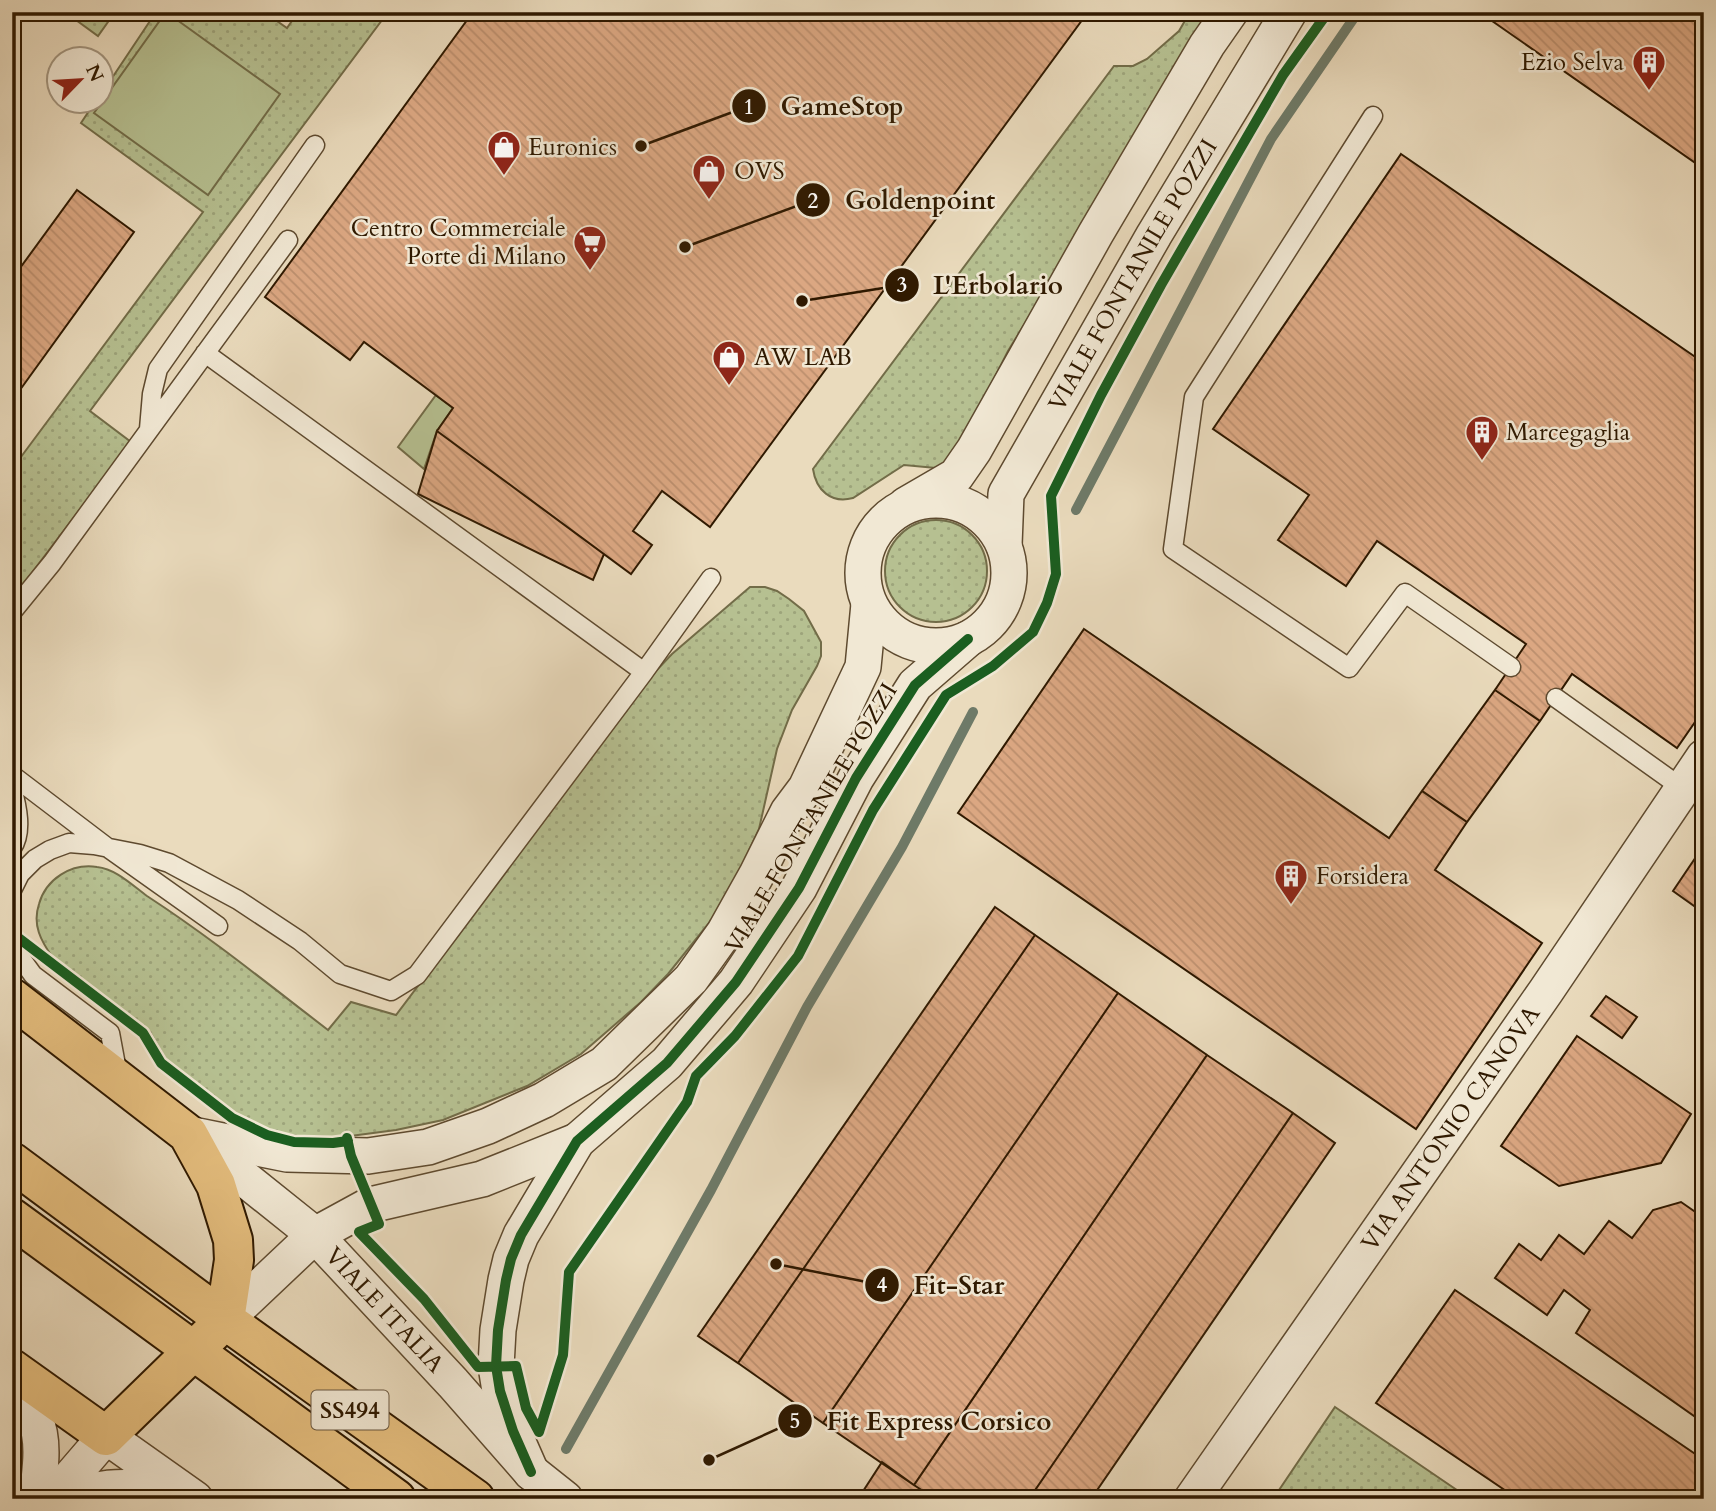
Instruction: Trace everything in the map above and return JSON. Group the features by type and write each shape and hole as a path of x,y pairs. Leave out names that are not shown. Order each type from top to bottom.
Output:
{"main road":[{"path":"12,998 188,1134 216,1185 233,1240 234,1260 225,1320 106,1436 12,1369"},
{"name":"SS494","path":"12,1162 225,1320 475,1499"},
{"name":"SS494","path":"12,1218 396,1499"}],"street":[{"name":"VIALE FONTANILE POZZI","path":"188,1134 287,1154 368,1156 428,1147 488,1126 544,1100 604,1064 691,979 724,933 788,812 806,788 863,667 869,604 863,558 871,537 886,518 956,476 974,450 1103,221 1207,45 1230,12"},
{"name":"VIALE FONTANILE POZZI","path":"577,1141 667,1063 736,982 799,888 856,778 915,685 986,626 1000,609 1007,589 1009,567 1004,545 1006,494 1154,234 1289,12"},
{"path":"906,505 929,499 952,501 974,509 992,525 1004,545"},
{"name":"VIALE FONTANILE POZZI","path":"869,604 882,624 901,638 934,646 946,646 968,639"},
{"name":"VIA ANTONIO CANOVA","path":"1192,1499 1538,1002 1704,757"},
{"name":"VIALE ITALIA","path":"188,1134 315,1234 531,1472 565,1499"},
{"path":"225,1320 315,1234 370,1205 482,1179 577,1141"},
{"path":"531,1472 513,1432 500,1391 496,1366 498,1329 511,1259 521,1236 577,1141"},
{"path":"12,1380 26,1399 41,1436 37,1499"},
{"path":"52,1499 106,1436 192,1496"},
{"path":"70,1499 101,1489 124,1487 192,1496"}],"lane":[{"path":"1373,116 1194,397 1173,549 1349,668 1405,593 1511,667"},
{"path":"149,429 152,394 158,369 315,145"},
{"path":"12,612 52,563 288,240"},
{"path":"205,353 644,672"},
{"path":"12,890 20,874 35,859 69,843 140,854 169,863 238,900 300,941 340,974 391,992 418,975 711,578"},
{"path":"1556,698 1682,788"},
{"path":"12,775 108,848 218,926"},
{"path":"12,788 18,827 16,843 12,848"},
{"path":"12,946 33,975 110,1033 118,1079"}],"green space":[{"path":"65,12 115,12 98,36"},
{"path":"156,12 264,12 287,28 298,12 388,12 90,411 131,442 12,599 12,469 203,212 81,123 86,116 116,116 116,72"},
{"path":"166,12 280,94 208,195 98,116 116,116 116,82"},
{"path":"1190,12 1217,12 1008,351 950,466 936,468 904,465 853,498 838,499 826,494 817,483 813,469 1114,66 1133,66 1147,59 1179,31"},
{"path":"436,395 453,408 437,431 424,469 398,447"},
{"path":"936,520 956,523 979,542 984,551 987,571 984,591 965,614 956,619 936,622 916,619 893,600 888,591 885,571 888,551 907,528 916,523"},
{"path":"750,587 765,587 789,599 804,611 821,642 821,656 817,666 792,710 777,749 759,829 713,918 668,974 641,1002 581,1054 527,1086 443,1120 396,1130 320,1140 280,1133 252,1124 188,1082 168,1063 150,1032 53,958 41,939 37,912 47,887 69,870 87,866 104,868 124,878 239,961 328,1030 351,1002 396,1015 654,673 672,654"},
{"path":"1335,1407 1470,1499 1273,1499"}],"building":[{"name":"Centro Commerciale Porte di Milano","path":"473,12 1088,12 710,527 662,491 633,531 652,545 631,574 437,431 453,408 364,342 350,360 265,297"},
{"name":"Ezio Selva","path":"1488,12 1704,12 1704,169 1485,16"},
{"name":"Marcegaglia","path":"1401,154 1704,363 1704,709 1677,748 1572,674 1540,721 1495,690 1526,644 1377,541 1346,586 1278,540 1309,495 1213,429"},
{"path":"77,190 134,232 12,401 12,279"},
{"path":"437,431 604,554 593,580 418,494"},
{"name":"Forsidera","path":"1084,629 1389,838 1422,791 1467,822 1435,870 1542,943 1416,1129 958,813"},
{"path":"1495,690 1540,721 1467,822 1422,791"},
{"path":"1704,845 1704,913 1673,891"},
{"path":"995,907 1035,935 738,1363 698,1336"},
{"path":"1035,935 1118,993 823,1423 738,1363"},
{"path":"1118,993 1207,1055 914,1485 823,1423"},
{"path":"1606,996 1637,1017 1622,1038 1591,1016"},
{"path":"1577,1036 1691,1114 1661,1163 1559,1186 1501,1146"},
{"path":"1207,1055 1293,1113 1029,1499 935,1499 914,1485"},
{"path":"1293,1113 1335,1143 1091,1499 1029,1499"},
{"path":"1681,1202 1704,1218 1704,1423 1576,1333 1590,1310 1564,1290 1547,1315 1495,1278 1519,1244 1541,1260 1559,1235 1584,1254 1609,1221 1632,1238 1653,1210"},
{"path":"1455,1290 1704,1460 1704,1499 1518,1499 1376,1403"},
{"path":"882,1462 914,1485 935,1499 858,1499"}],"waterway":[{"path":"1076,510 1271,139 1358,12"},
{"path":"566,1449 711,1190 807,1007 902,847 973,712"}],"cycle path":[{"path":"539,1432 563,1355 569,1272 687,1102 696,1076 735,1036 798,956 873,810 946,695 993,666 1033,632 1047,603 1056,574 1051,496 1101,395 1161,285 1283,75 1328,12"},
{"path":"531,1472 513,1431 500,1391 496,1366 498,1330 506,1280 521,1235 577,1141 667,1063 736,982 799,888 856,778 915,685 968,639"},
{"path":"12,933 143,1033 161,1063 232,1118 267,1135 294,1142 348,1141"},
{"path":"347,1138 351,1156 379,1224 359,1232 424,1299 478,1367 516,1366 526,1408 539,1432"}],"place":[{"name":"Ezio Selva","path":"1649,92"},
{"name":"GameStop","path":"641,146"},
{"name":"Euronics","path":"504,177"},
{"name":"OVS","path":"709,201"},
{"name":"Goldenpoint","path":"685,247"},
{"name":"Centro Commerciale Porte di Milano","path":"590,272"},
{"name":"L'Erbolario","path":"802,301"},
{"name":"AW LAB","path":"729,387"},
{"name":"Marcegaglia","path":"1482,462"},
{"name":"Forsidera","path":"1291,906"},
{"name":"Fit-Star","path":"776,1264"},
{"name":"Fit Express Corsico","path":"709,1460"}]}
